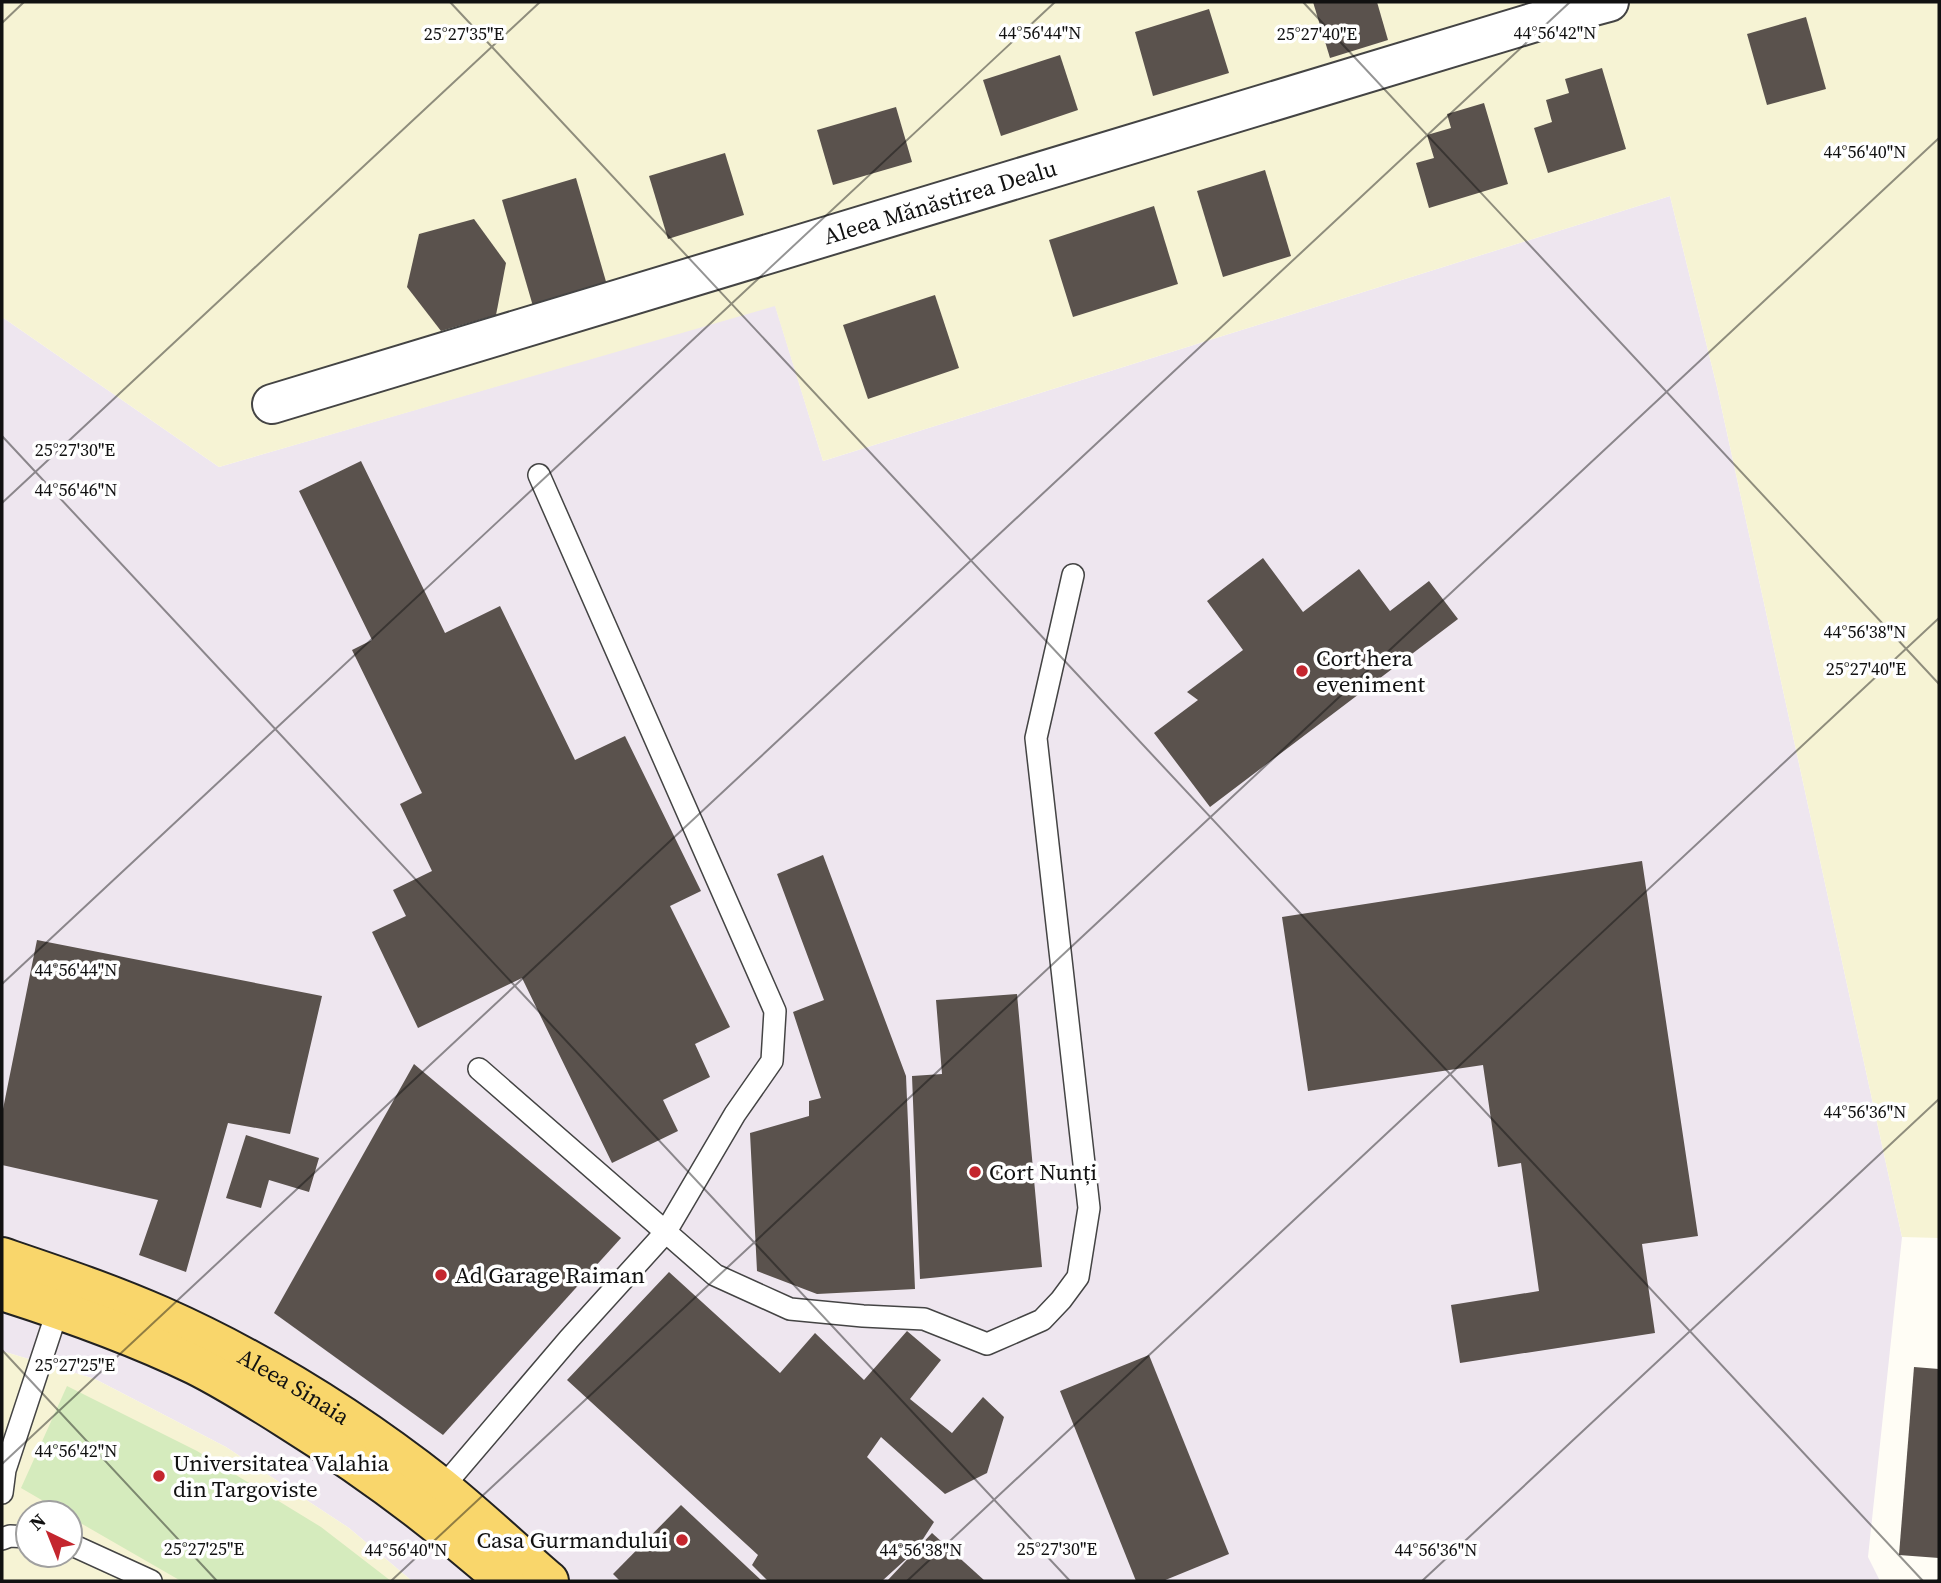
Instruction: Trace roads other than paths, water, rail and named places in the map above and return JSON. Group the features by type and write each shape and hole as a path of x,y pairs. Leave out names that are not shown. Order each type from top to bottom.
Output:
{"main road":[{"name":"Aleea Sinaia","path":"2,1257 160,1315 236,1353 357,1427 442,1488 549,1581"},
{"name":"Aleea Sinaia","path":"2,1291 124,1333 178,1357 268,1406 422,1511 505,1581"}],"street":[{"name":"Aleea Mănăstirea Dealu","path":"272,404 1609,2"}],"lane":[{"path":"442,1488 569,1339 665,1233 735,1114 772,1061 775,1011 539,475"},
{"path":"479,1069 715,1275 790,1309 924,1319 987,1344 1042,1320 1078,1277 1089,1208 1036,738 1073,575"},
{"path":"2,1493 5,1469 58,1309"},
{"path":"84,1550 151,1581"}],"place":[{"name":"Cort hera eveniment","path":"1302,671"},
{"name":"Cort Nunți","path":"975,1172"},
{"name":"Ad Garage Raiman","path":"441,1275"},
{"name":"Universitatea Valahia din Targoviste","path":"159,1476"},
{"name":"Casa Gurmandului","path":"682,1540"}]}
